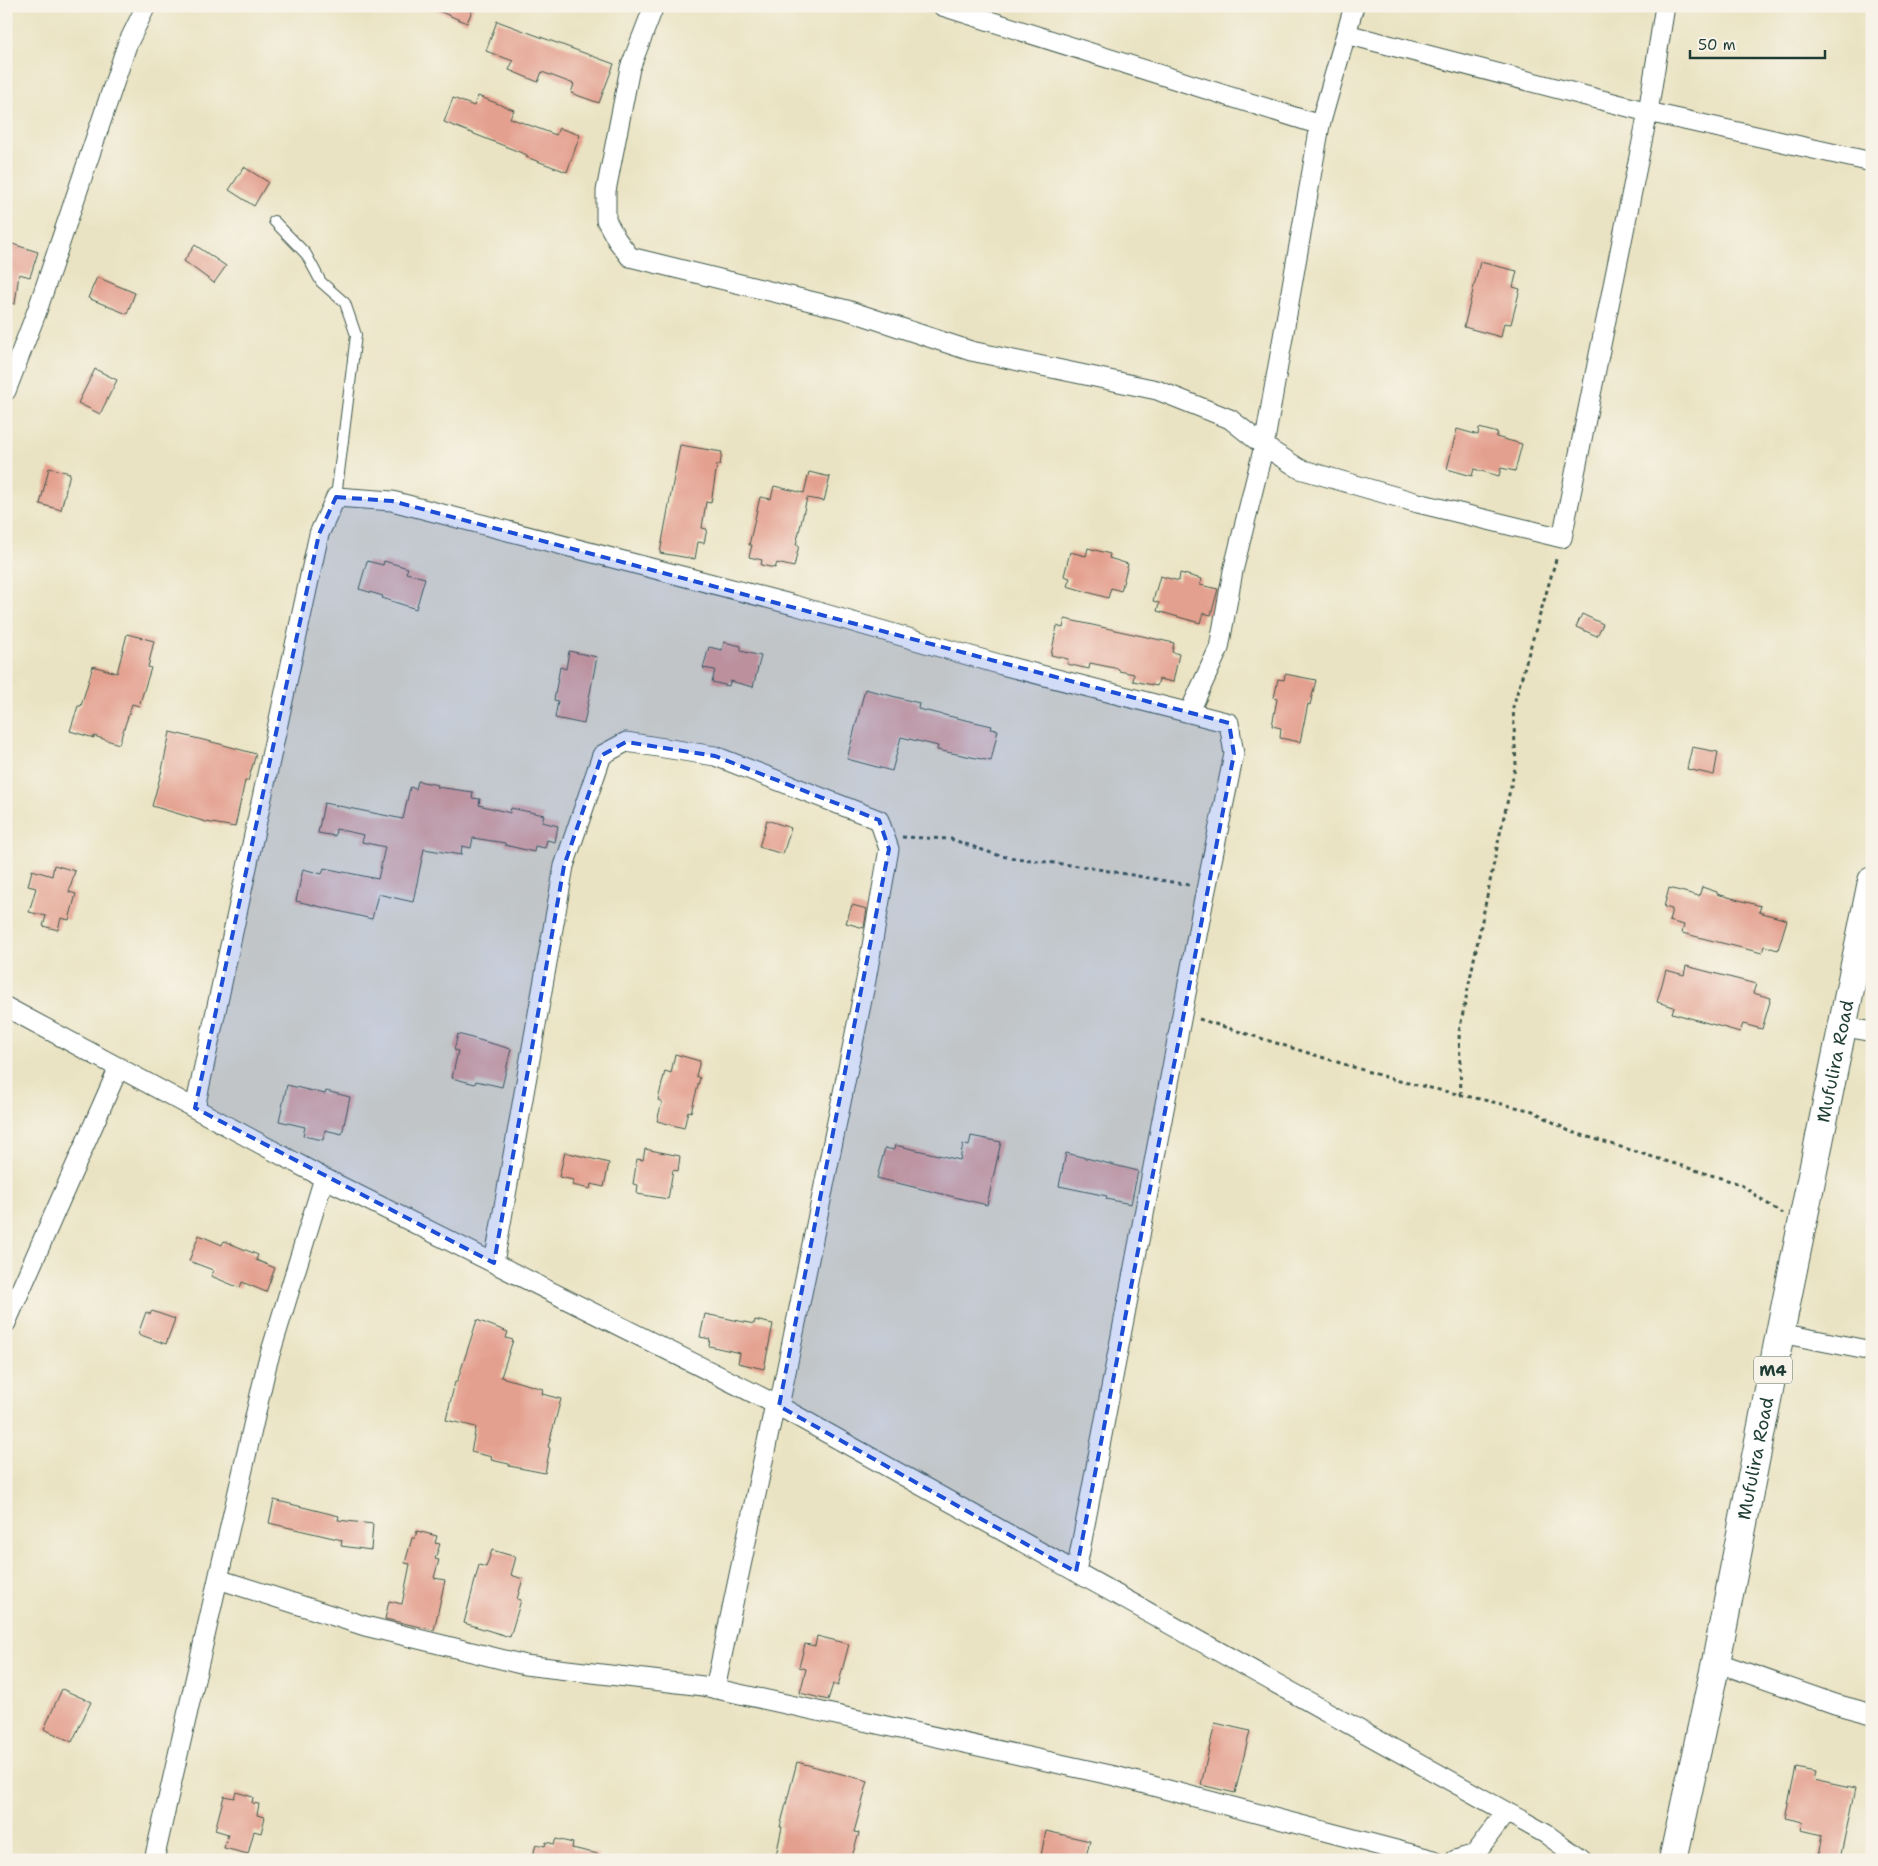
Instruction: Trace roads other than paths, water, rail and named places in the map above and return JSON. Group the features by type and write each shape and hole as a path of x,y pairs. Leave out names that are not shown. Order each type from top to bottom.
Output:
{"main road":[{"name":"Mufulira Road","path":"1673,1860 1716,1662 1780,1333 1872,881"}],"street":[{"path":"6,391 37,311 127,44 146,6"},
{"path":"654,6 630,68 606,191 606,220 617,240 630,256 846,310 971,351 1157,390 1230,419 1264,446 1300,469 1418,503 1562,538 1648,112 1665,6"},
{"path":"942,6 1320,125"},
{"path":"1189,713 1219,648 1233,571 1264,446 1320,125 1354,6"},
{"path":"1346,34 1648,112 1872,162"},
{"path":"195,1108 319,534 336,497 392,501 794,605 1002,665 1229,723 1234,754 1206,888 1076,1572"},
{"path":"494,1263 564,866 602,755 626,742 715,756 879,820 889,849 868,971 715,1689"},
{"path":"6,1006 324,1178 777,1405 1546,1834 1582,1860"},
{"path":"1842,1026 1872,1032"},
{"path":"6,1323 119,1067"},
{"path":"154,1860 268,1364 324,1178"},
{"path":"1780,1333 1872,1351"},
{"path":"218,1579 365,1626 525,1665 715,1689 1115,1776 1434,1860"},
{"path":"1716,1662 1835,1704 1872,1714"},
{"path":"1454,1860 1475,1854 1506,1812"}],"lane":[{"path":"274,221 306,254 321,282 345,303 356,335 336,497"}]}
